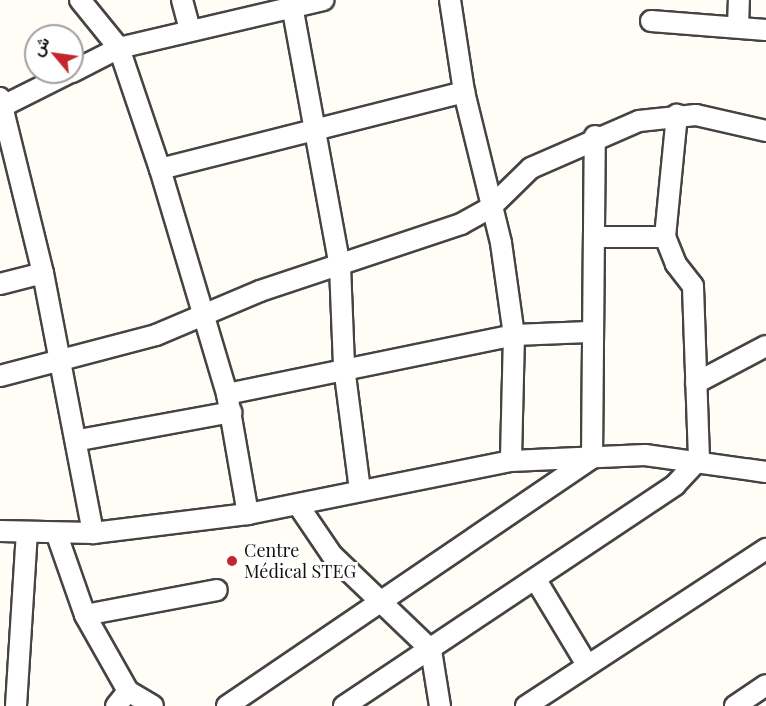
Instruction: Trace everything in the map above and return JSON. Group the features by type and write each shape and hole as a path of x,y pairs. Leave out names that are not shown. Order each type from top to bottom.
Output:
{"street":[{"path":"80,0 119,48 160,169 200,314 229,403 248,514"},
{"path":"182,0 190,30"},
{"path":"84,66 119,48 292,5 323,0"},
{"path":"450,0 464,92 490,208 501,243 514,335 511,461"},
{"path":"738,26 739,0"},
{"path":"292,5 340,266 344,367 360,491"},
{"path":"651,21 738,26 766,30"},
{"path":"43,84 2,101 43,273 79,440 93,533"},
{"path":"160,169 316,126 464,92"},
{"path":"0,376 156,334 200,314 340,266 490,208 519,176 595,136 677,115 766,130"},
{"path":"344,706 536,580 675,485 699,459 693,286 675,264 665,237 677,115"},
{"path":"592,458 595,365 589,333 595,237 595,136"},
{"path":"595,237 665,237"},
{"path":"0,284 43,273"},
{"path":"79,440 229,403 344,367 514,335 589,333"},
{"path":"696,383 766,346"},
{"path":"226,706 592,458"},
{"path":"0,531 57,535 93,533 248,514 298,506 360,491 511,461 592,458 699,459 766,472"},
{"path":"298,506 332,555 384,599 431,650 440,706"},
{"path":"16,706 27,532"},
{"path":"57,535 85,615 122,699 153,706"},
{"path":"527,706 765,551"},
{"path":"536,580 587,665"},
{"path":"85,615 217,590"},
{"path":"735,706 766,685"}],"place":[{"name":"Centre Médical STEG","path":"232,561"}]}
